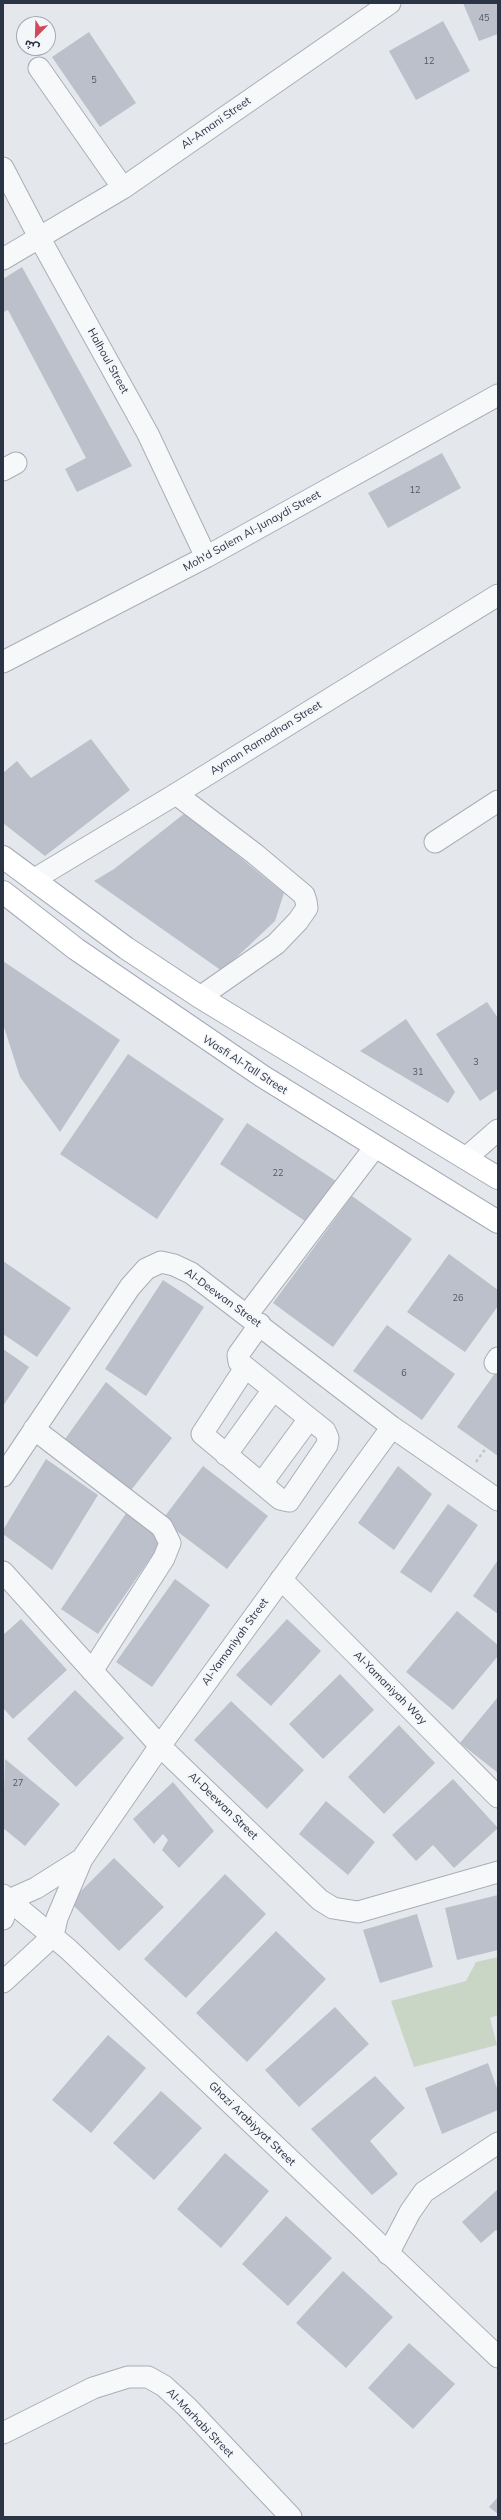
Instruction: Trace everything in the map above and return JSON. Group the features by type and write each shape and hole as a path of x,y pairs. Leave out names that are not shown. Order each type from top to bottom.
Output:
{"main road":[{"path":"3,857 126,948 200,997 498,1178"},
{"name":"Wasfi Al-Tall Street","path":"3,892 34,918 179,1021 262,1076 498,1222"}],"street":[{"name":"Al-Amani Street","path":"3,259 122,188 390,3"},
{"path":"39,68 122,188"},
{"name":"Halhoul Street","path":"3,168 39,237 148,434 206,557"},
{"name":"Moh'd Salem Al-Junaydi Street","path":"3,662 206,557 498,395"},
{"name":"Ayman Ramadhan Street","path":"33,880 176,794 498,595"},
{"path":"176,794 262,860 304,895 307,908 298,922 276,944 200,997"},
{"path":"435,842 498,801"},
{"path":"466,1158 498,1130"},
{"path":"245,1368 202,1434 280,1499 288,1501 307,1476 327,1445 328,1438 325,1431 245,1368 239,1362 238,1355 254,1320 375,1147"},
{"name":"Al-Deewan Street","path":"3,1476 130,1287 146,1269 161,1262 174,1265 191,1273 392,1427 498,1500"},
{"path":"226,1455 273,1390"},
{"path":"262,1484 309,1419"},
{"name":"Al-Yamaniyah Street","path":"53,1936 57,1918 82,1859 160,1746 392,1427"},
{"path":"34,1429 162,1527 170,1543 164,1558 92,1671"},
{"name":"Al-Deewan Street","path":"3,1572 160,1746 320,1900 333,1908 358,1912 498,1872"},
{"name":"Al-Yamaniyah Way","path":"281,1579 498,1797"},
{"name":"Al-Yamaniyah Street","path":"5,1904 36,1888 82,1859"},
{"name":"Ghazi Arabiyyat Street","path":"5,1904 53,1936 498,2357"},
{"path":"3,1982 53,1936"},
{"path":"388,2254 410,2212 424,2192 498,2143"},
{"name":"Al-Marhabi Street","path":"3,2433 93,2388 128,2378 148,2377 164,2386 187,2407 291,2517"}],"path":[{"path":"483,1453 486,1448"}],"green space":[{"path":"498,1957 498,2015 490,2018 497,2045 414,2067 391,2001 466,1981 476,1962"}],"building":[{"path":"463,3 498,3 498,34 479,41"},
{"path":"443,21 470,71 416,100 389,51"},
{"path":"89,32 136,103 100,127 52,57 56,56 56,54"},
{"path":"22,267 132,466 77,492 65,469 86,458 8,310 3,312 3,279"},
{"path":"442,453 461,488 388,528 368,493"},
{"path":"91,739 130,790 45,856 3,823 3,773 17,761 31,778"},
{"path":"185,813 284,893 275,921 222,971 94,881 114,869"},
{"path":"3,961 120,1040 60,1132 20,1077 3,1024"},
{"path":"487,1002 498,1018 498,1089 480,1101 436,1034"},
{"path":"406,1019 455,1092 448,1103 360,1051"},
{"path":"128,1054 224,1119 157,1219 60,1154"},
{"path":"247,1123 336,1181 308,1223 220,1164"},
{"path":"352,1196 412,1239 333,1347 273,1303"},
{"path":"449,1254 498,1290 498,1306 465,1352 407,1312"},
{"path":"3,1261 71,1308 37,1357 3,1334"},
{"path":"163,1280 204,1307 146,1396 105,1369"},
{"path":"387,1325 455,1374 422,1420 353,1371"},
{"path":"3,1349 29,1367 3,1406"},
{"path":"498,1369 498,1456 457,1427"},
{"path":"106,1382 172,1438 128,1494 65,1439"},
{"path":"46,1459 98,1495 52,1570 3,1534 3,1530"},
{"path":"203,1466 268,1516 227,1569 162,1520"},
{"path":"398,1466 432,1494 394,1550 358,1523"},
{"path":"448,1504 478,1525 431,1593 400,1572"},
{"path":"127,1512 165,1537 98,1634 61,1609"},
{"path":"498,1560 498,1614 473,1596"},
{"path":"175,1579 210,1605 152,1687 116,1662"},
{"path":"457,1611 498,1645 498,1656 453,1710 406,1672"},
{"path":"21,1619 67,1670 13,1719 3,1708 3,1635"},
{"path":"287,1619 321,1651 271,1706 236,1675"},
{"path":"340,1674 374,1710 323,1759 289,1724"},
{"path":"75,1690 124,1738 76,1787 27,1739"},
{"path":"498,1697 498,1773 460,1743"},
{"path":"231,1701 304,1770 267,1809 194,1740"},
{"path":"399,1725 435,1763 384,1814 348,1777"},
{"path":"5,1759 60,1804 25,1846 3,1828"},
{"path":"453,1779 498,1828 454,1868 433,1845 416,1861 392,1835"},
{"path":"173,1782 214,1831 179,1868 162,1850 168,1840 163,1834 154,1844 133,1819"},
{"path":"326,1801 375,1842 348,1875 299,1834"},
{"path":"114,1858 164,1907 119,1951 70,1902"},
{"path":"225,1874 266,1914 186,1998 144,1959"},
{"path":"498,1895 498,1950 457,1960 445,1908"},
{"path":"417,1914 433,1967 380,1983 363,1930"},
{"path":"276,1931 326,1979 247,2062 196,2013"},
{"path":"335,2007 369,2044 299,2107 265,2070"},
{"path":"108,2035 146,2068 91,2133 52,2100"},
{"path":"488,2063 498,2091 498,2110 442,2134 425,2088"},
{"path":"375,2076 405,2108 370,2141 398,2174 372,2195 311,2129"},
{"path":"161,2091 202,2128 154,2180 113,2143"},
{"path":"225,2153 269,2191 221,2248 177,2209"},
{"path":"498,2189 498,2232 496,2230 481,2243 462,2222"},
{"path":"286,2216 332,2258 288,2306 242,2264"},
{"path":"343,2271 393,2317 346,2368 296,2323"},
{"path":"409,2343 455,2384 413,2429 368,2388"},
{"path":"498,2497 498,2514 489,2507"}]}
